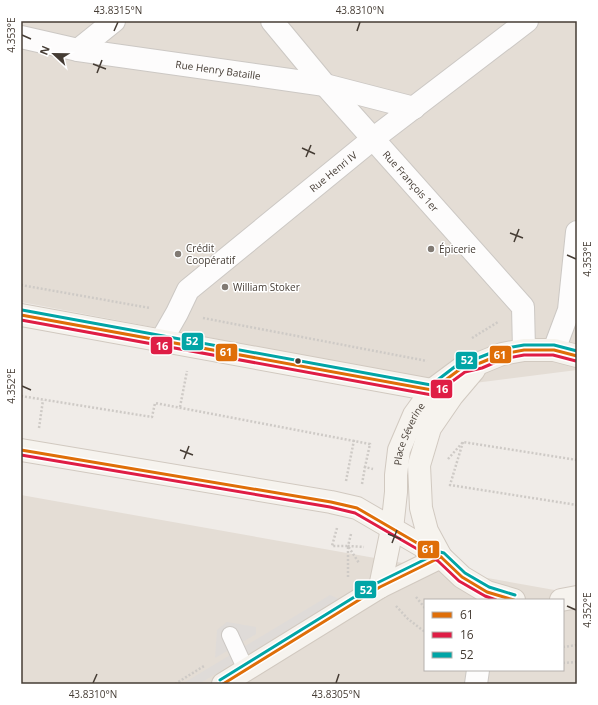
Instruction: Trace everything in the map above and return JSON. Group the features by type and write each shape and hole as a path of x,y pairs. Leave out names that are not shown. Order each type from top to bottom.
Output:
{"main road":[{"path":"21,315 432,390"},
{"name":"Place Séverine","path":"380,587 392,529 399,450 414,415 432,390 463,367 480,363 502,354 524,350 554,350 577,356"},
{"path":"441,557 428,531 420,508 419,465 430,428 452,396 480,363"},
{"path":"21,450 331,502 357,508 441,557 462,577 486,596 507,599"},
{"path":"223,684 380,587 441,557"},
{"path":"564,600 577,598"}],"street":[{"path":"78,50 114,21"},
{"name":"Rue François 1er","path":"272,21 325,85 374,138 523,307"},
{"name":"Rue Henri IV","path":"161,341 188,290 374,138 527,21"},
{"name":"Rue Henry Bataille","path":"21,37 78,50 325,85 414,108"},
{"path":"554,350 569,310 577,232"},
{"path":"523,307 524,350"},
{"path":"476,684 478,671"}],"lane":[{"path":"230,635 246,670"}],"path":[{"path":"21,285 177,313 431,362"},
{"path":"470,338 523,307"},
{"path":"180,407 188,366"},
{"path":"21,396 152,417 156,403 354,440 370,444 365,467 376,470"},
{"path":"39,431 44,400"},
{"path":"346,485 354,440"},
{"path":"463,442 577,460"},
{"path":"444,464 463,442"},
{"path":"463,442 450,485 577,505"},
{"path":"337,527 332,546 348,546 360,565"},
{"path":"396,605 408,619 424,631"},
{"path":"564,647 577,645"},
{"path":"564,663 577,662"}],"shaded area":[{"path":"21,21 577,21 577,370 459,385 21,302"},
{"path":"21,495 577,594 577,684 21,684"},
{"path":"330,595 339,599 199,684 182,684"},
{"path":"227,622 256,627 256,634 215,658 217,630"}],"transit line":[{"name":"52","path":"22,310 431,385 461,362 478,358 501,349 524,345 554,345 577,351"},
{"name":"61","path":"21,315 432,390"},
{"name":"16","path":"21,320 432,395 465,372 482,368 503,359 524,355 553,355 576,361"},
{"name":"61","path":"432,390 463,367 480,363 502,354 524,350 554,350 577,356"},
{"name":"61","path":"21,450 331,502 357,508 441,557 462,577 487,592 511,599"},
{"name":"16","path":"21,455 330,507 355,513 438,561 459,581 493,599"},
{"name":"52","path":"220,680 377,583 440,552 444,553 465,573 489,587 515,595"},
{"name":"61","path":"223,684 380,587 441,557"}],"place":[{"name":"Épicerie","path":"431,249"},
{"name":"Crédit Coopératif","path":"178,254"},
{"name":"William Stoker","path":"225,287"}]}
